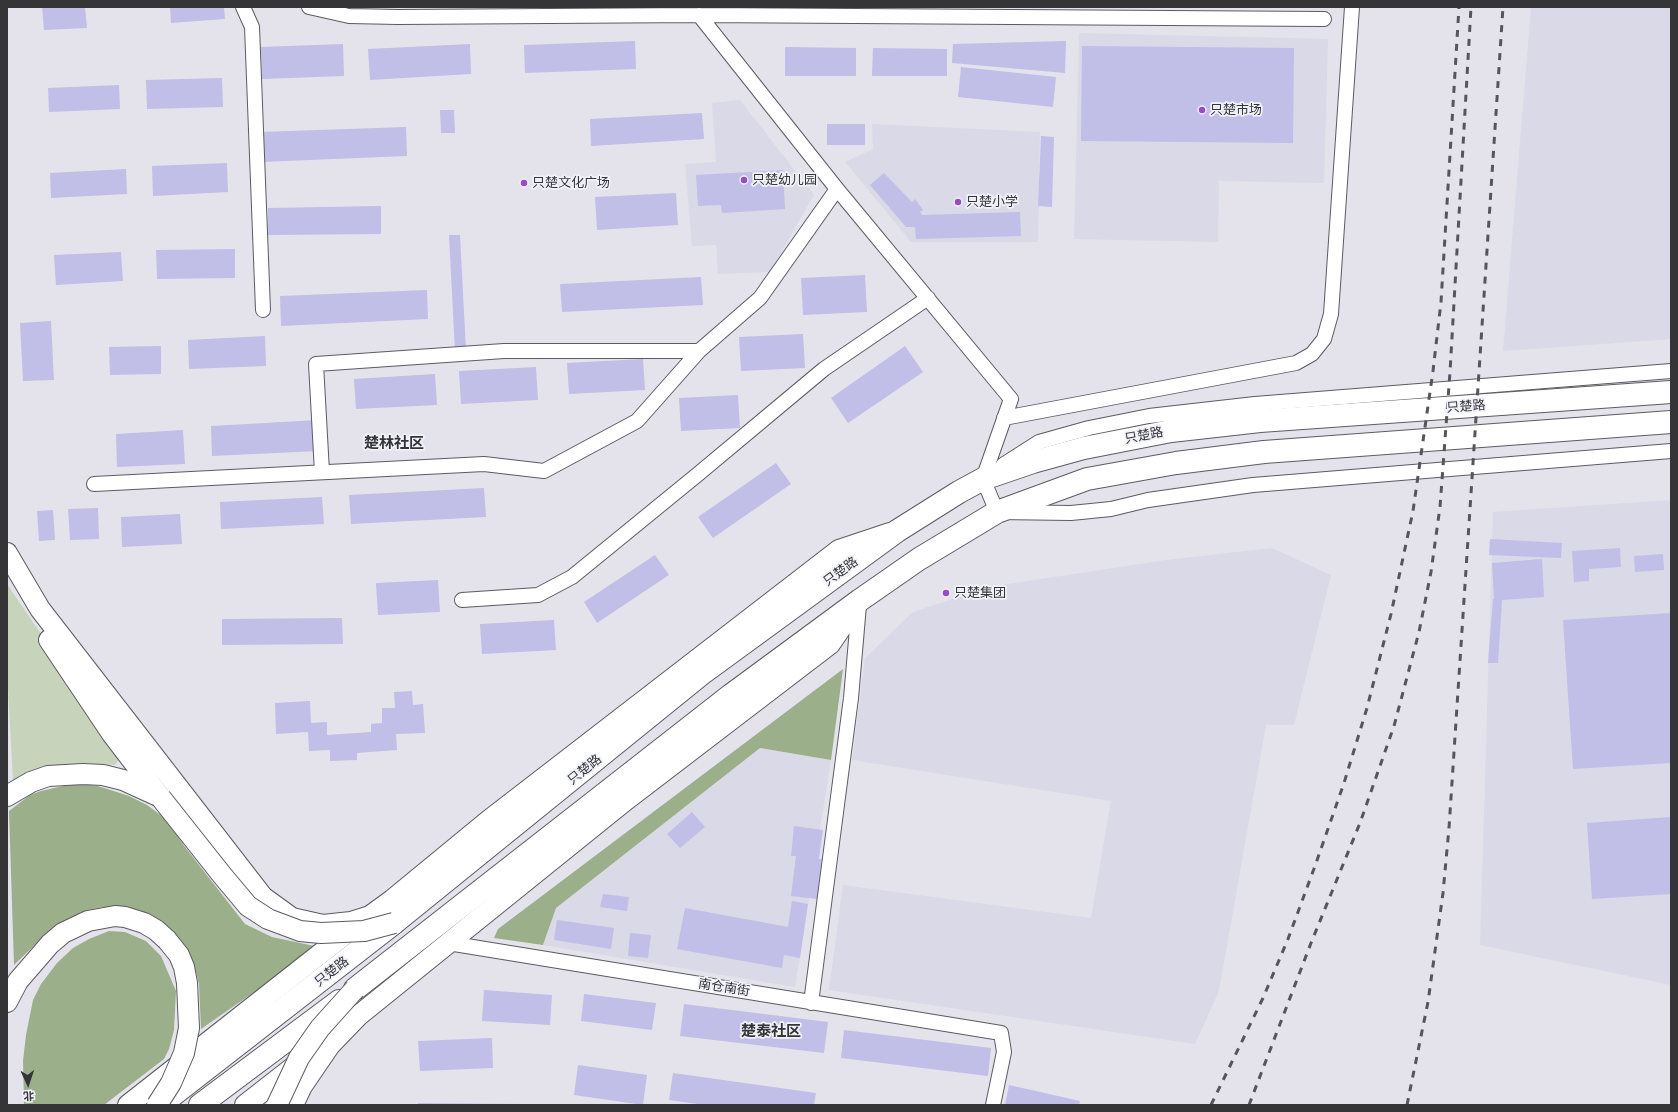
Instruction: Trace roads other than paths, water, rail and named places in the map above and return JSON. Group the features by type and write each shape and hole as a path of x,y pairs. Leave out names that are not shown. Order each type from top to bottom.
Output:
{"main road":[{"name":"只楚路","path":"159,1105 394,923 704,672 898,531 959,492 983,479 1033,462 1084,448 1171,431 1260,421 1671,392"},
{"name":"只楚路","path":"200,1105 355,989 731,695 860,600 919,559 997,512 1087,479 1176,463 1264,452 1671,422"},
{"path":"128,1105 392,900 488,821 839,550 898,531"},
{"path":"7,553 40,609 263,897 292,918 323,925 351,922 370,916"},
{"path":"7,579 112,734 161,798 248,906 268,919 300,931 321,933 364,931 394,923"},
{"path":"245,1105 626,800 830,644 860,600"},
{"path":"7,796 32,782 48,776 83,774 103,775 122,780 161,798"},
{"path":"7,1002 18,981 50,944 74,926 115,916 126,916 144,923 156,930 173,946 184,967 187,983 189,1028 184,1053 159,1105"},
{"path":"277,1105 299,1058 320,1028 355,989"},
{"path":"293,1105 302,1086 330,1045 358,1016"}],"street":[{"path":"243,7 252,27 263,310"},
{"path":"309,7 349,16 699,15 1324,18"},
{"path":"1004,418 1296,363 1312,354 1324,339 1331,314 1352,7"},
{"path":"699,15 837,189 1011,399 983,479 997,512 1071,513 1111,509 1148,500 1253,484 1671,451"},
{"path":"94,484 484,464 544,471 637,421 699,351 760,298 837,189"},
{"path":"462,600 538,595 572,577 697,476 824,369 928,298"},
{"path":"322,472 316,364 504,351 699,351"},
{"path":"983,479 1039,442 1089,428 1149,416 1255,404 1671,370"},
{"path":"811,1003 851,698 856,624 860,600"},
{"name":"南仓南街","path":"448,943 1001,1034 1004,1052 993,1105"}],"railway":[{"path":"1211,1105 1263,998 1288,939 1315,866 1344,783 1367,708 1391,614 1413,511 1433,371 1441,302 1459,7"},
{"path":"1249,1105 1311,943 1360,823 1394,726 1419,632 1431,572 1440,507 1450,372 1471,7"},
{"path":"1407,1105 1428,1002 1443,893 1449,828 1503,7"}],"place":[{"name":"只楚市场","path":"1202,110"},
{"name":"只楚幼儿园","path":"744,180"},
{"name":"只楚文化广场","path":"524,183"},
{"name":"只楚小学","path":"958,202"},
{"name":"只楚集团","path":"946,593"}],"district":[{"name":"楚林社区","path":"394,444"},
{"name":"楚泰社区","path":"771,1032"}]}
